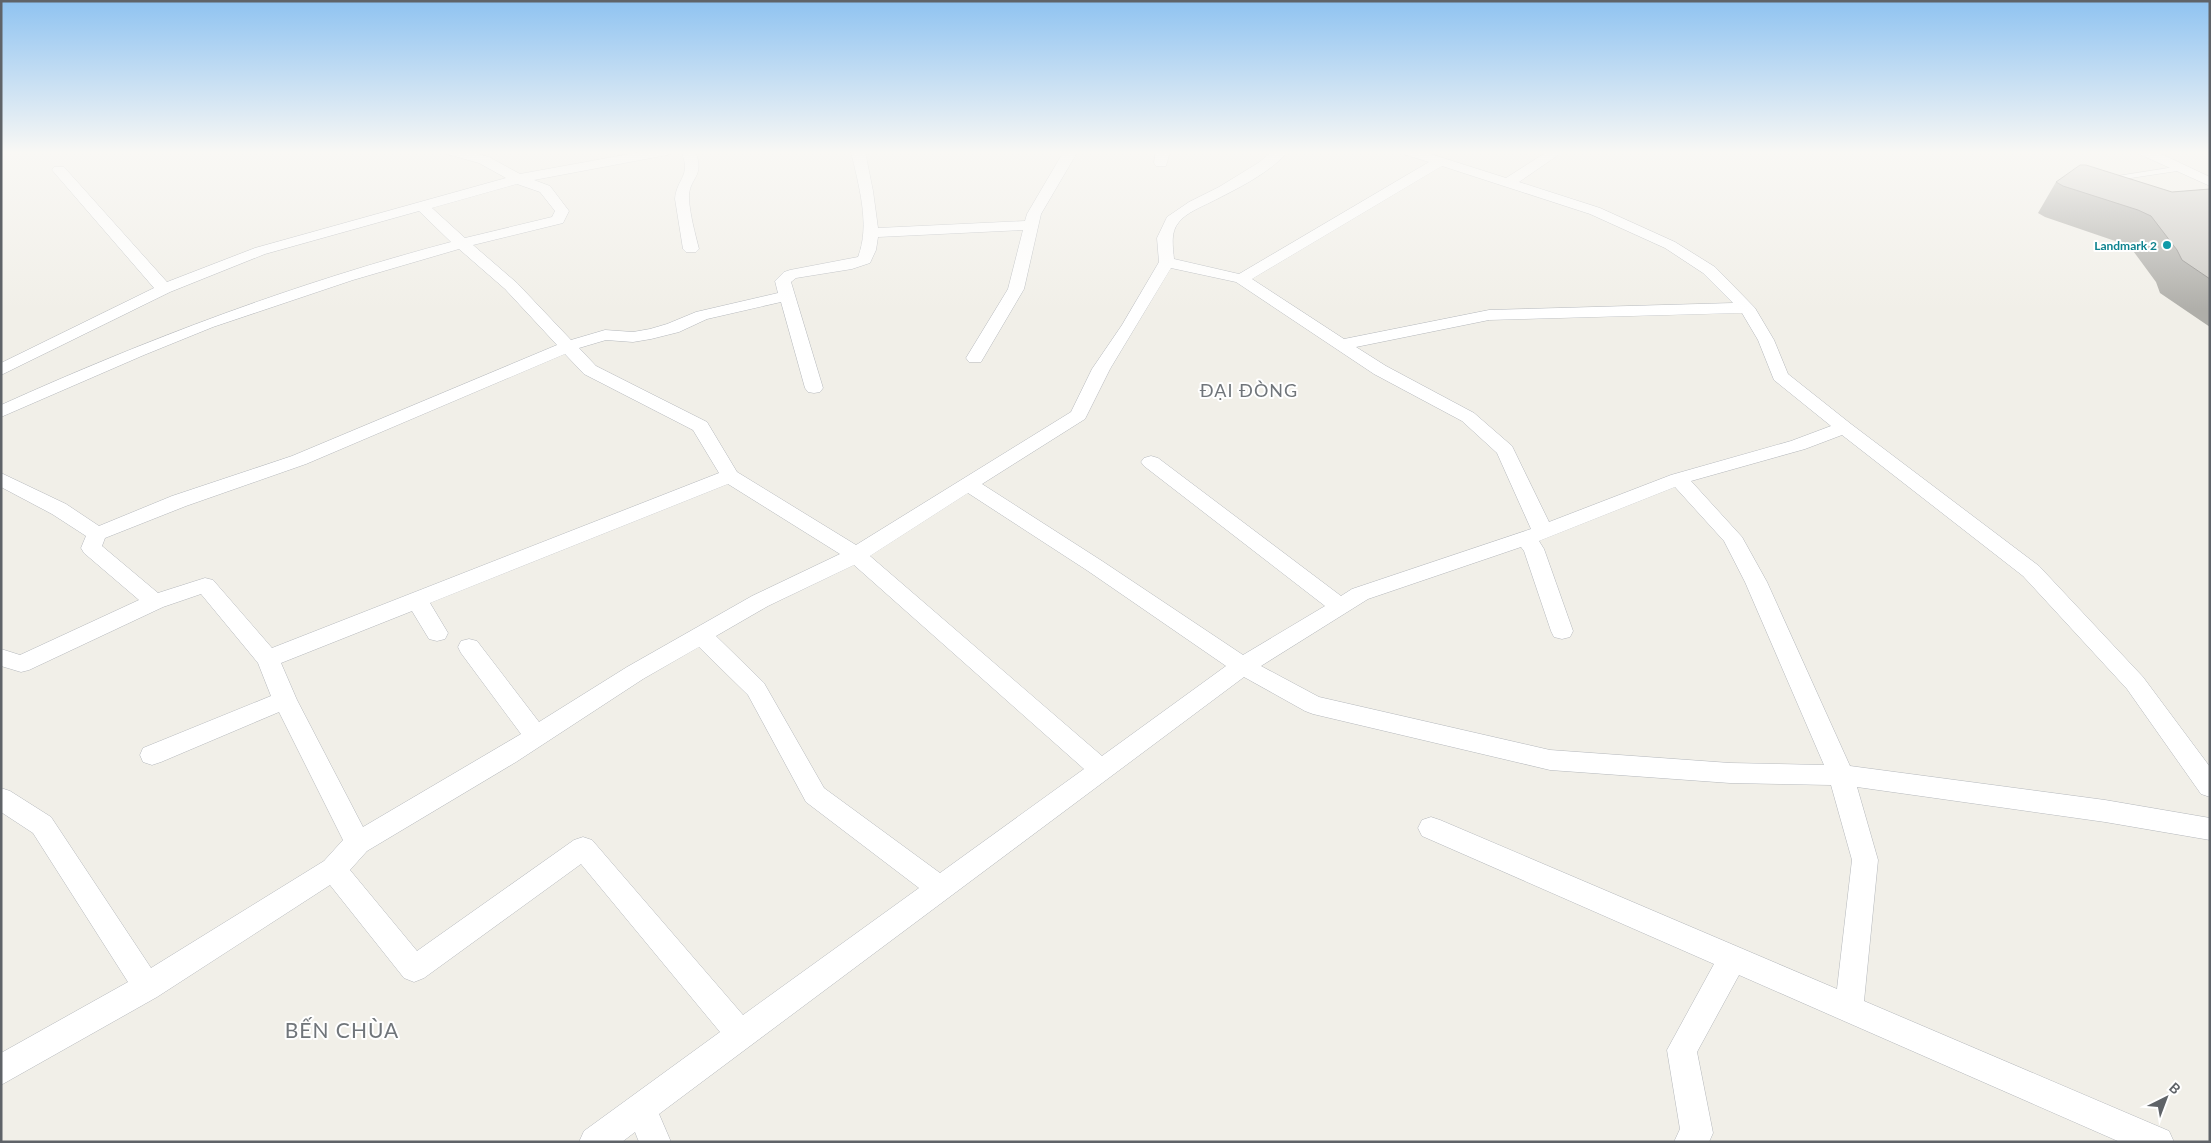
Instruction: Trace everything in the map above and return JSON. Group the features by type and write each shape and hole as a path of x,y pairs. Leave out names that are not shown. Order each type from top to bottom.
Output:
{"street":[{"path":"89,204 164,289"},
{"path":"1,370 164,289 260,250 432,204"},
{"path":"1,412 89,371 189,330 277,299 457,239 520,231 558,220 562,210 557,204"},
{"path":"684,204 692,249"},
{"path":"814,388 783,282 790,275 866,260 870,251 871,233 866,204"},
{"path":"975,358 1016,289 1034,214 1040,204"},
{"path":"1,1070 147,987 333,869 358,843 536,736 635,673 760,601 856,555 1079,415 1101,369 1130,325 1167,262 1165,238 1172,220 1195,204"},
{"path":"1241,279 1368,204"},
{"path":"1573,204 1595,211 1670,245 1710,270 1747,308 1766,340 1780,376 1844,428 2031,571 2135,682 2210,787"},
{"path":"423,207 511,286 590,370 700,426 730,476 856,555 1102,770"},
{"path":"871,233 1032,225"},
{"path":"1167,262 1241,279 1380,370 1468,417 1505,450 1534,535 1534,549 1562,631"},
{"path":"155,602 91,548 97,534 179,501 299,460 568,346 605,335 625,337 651,334 673,328 702,315 786,296"},
{"path":"1341,345 1489,316 1747,308"},
{"path":"596,1142 1243,666 1360,594 1534,535 1678,479 1798,445 1844,428"},
{"path":"1151,462 1340,606"},
{"path":"268,659 730,476"},
{"path":"1,479 59,509 97,534"},
{"path":"1678,479 1732,537 1756,582 1841,775 1865,860 1849,1008"},
{"path":"968,484 1095,566 1243,666 1313,705 1550,760 1730,773 1841,775 2105,812 2210,829"},
{"path":"1,657 21,664 155,602 205,585 268,659 285,700 358,843"},
{"path":"417,601 437,633"},
{"path":"701,635 756,689 816,795 942,889"},
{"path":"469,647 536,736"},
{"path":"152,755 285,700"},
{"path":"1,798 42,825 147,987"},
{"path":"1431,828 2158,1142"},
{"path":"333,869 414,969 584,848 741,1035"},
{"path":"1690,1142 1697,1133 1682,1050 1733,958"},
{"path":"641,1109 655,1142"}],"building":[{"path":"2120,204 2210,204 2210,279 2182,260 2177,250 2151,216"}],"place":[{"name":"Landmark 2","path":"2167,245"}],"district":[{"name":"ĐẠI ĐÒNG","path":"1249,390"},
{"name":"BẾN CHÙA","path":"342,1029"}]}
